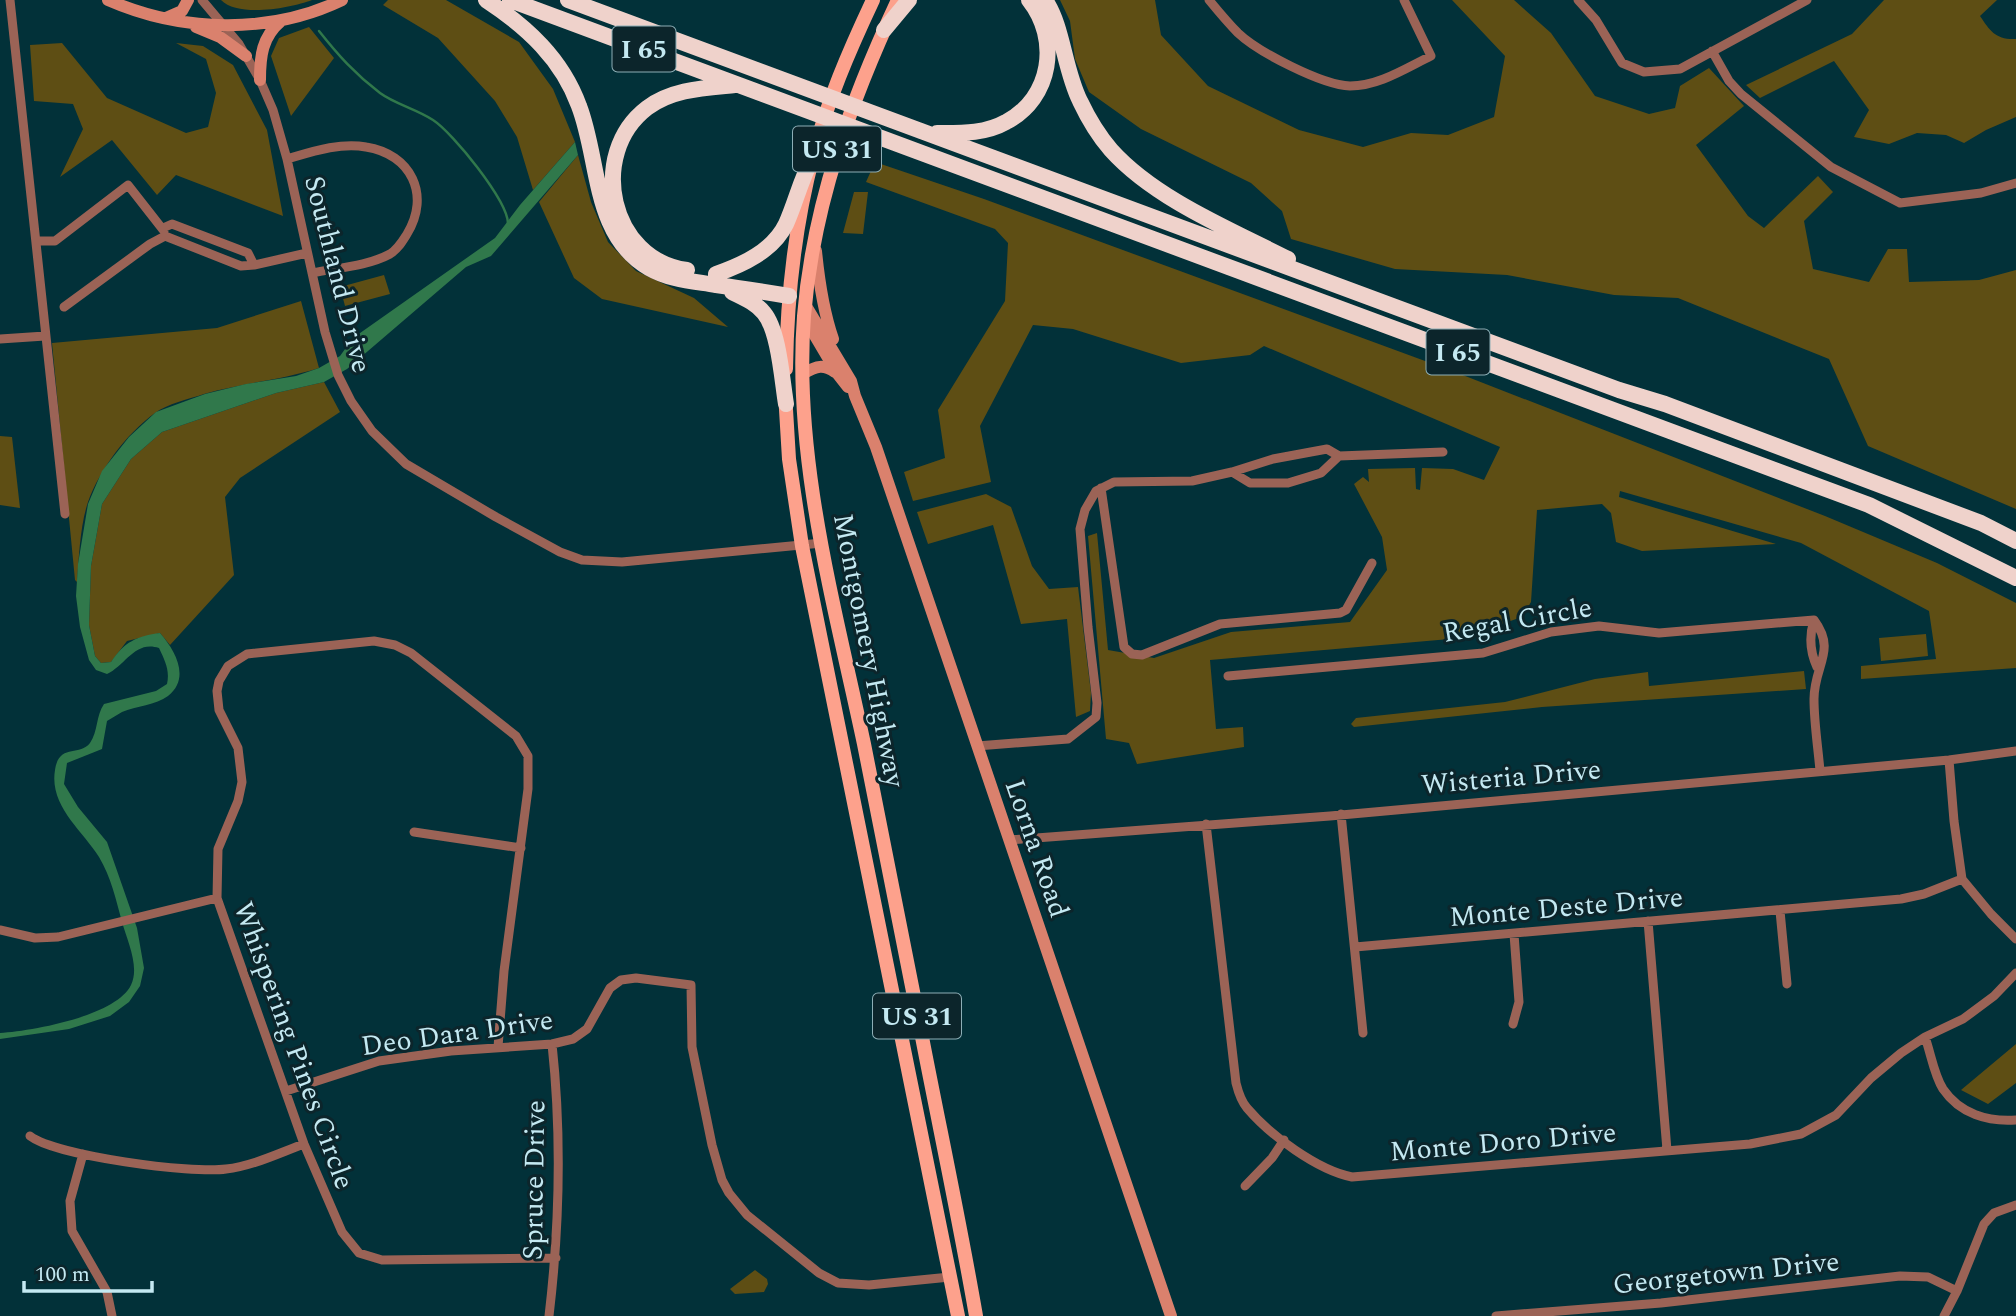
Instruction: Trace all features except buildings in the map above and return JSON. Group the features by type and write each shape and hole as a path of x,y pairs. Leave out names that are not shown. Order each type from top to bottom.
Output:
{"highway":[{"path":"486,0 537,38 563,74 580,106 607,219 620,241 638,261 662,275 677,279 716,279 755,256 769,245 784,227 813,157"},
{"name":"I 65","path":"510,0 742,85 891,144 1869,505 2016,578"},
{"name":"I 65","path":"568,0 1363,296 1619,390 1665,404 1981,523 2016,541"},
{"path":"884,30 909,0"},
{"path":"926,133 975,132 991,128 1018,115 1035,96 1046,75 1048,48 1041,18 1029,0"},
{"path":"1045,0 1055,19 1075,91 1091,123 1112,150 1138,175 1175,200 1226,228 1363,296"},
{"path":"742,85 698,88 674,94 648,107 631,123 617,148 612,179 615,206 631,238 650,255 674,268 716,279 790,291"},
{"path":"716,279 750,300 766,314 774,337 786,404"}],"main road":[{"name":"Montgomery Highway","path":"873,0 838,79 813,157 794,250 786,335 789,459 802,546 958,1316"},
{"name":"Montgomery Highway","path":"898,0 854,100 838,146 815,240 805,311 803,387 808,451 822,543 893,885 976,1316"},
{"path":"790,291 805,311"}],"street":[{"path":"10,0 65,514"},
{"path":"108,0 166,19 223,25 246,25 302,16 342,0"},
{"path":"166,19 182,12 188,0"},
{"name":"Southland Drive","path":"202,0 246,56 273,110 287,159 325,332 338,375 351,401 372,431 406,464 560,552 582,560 622,562 822,543"},
{"path":"1209,0 1240,34 1261,49 1322,80 1350,86 1391,76 1431,56 1404,0"},
{"path":"1578,0 1596,20 1622,63 1644,72 1680,69 1807,0"},
{"path":"260,80 260,54 273,28 282,20"},
{"path":"183,22 220,37 246,56"},
{"path":"1712,51 1729,80 1741,94 1831,167 1900,203 1981,193 2016,183"},
{"path":"287,159 341,146 367,147 396,159 408,172 417,190 417,214 413,224 391,253 312,273"},
{"path":"36,241 55,241 128,185 164,232 241,266 307,253"},
{"path":"64,307 150,244 172,224 248,253 254,265"},
{"path":"815,240 822,302 836,353"},
{"name":"Lorna Road","path":"805,311 836,353 851,381 876,447 1171,1316"},
{"name":"Lorna Road","path":"805,311 837,373 855,397"},
{"path":"0,339 45,336"},
{"path":"804,373 815,367 826,366 837,373"},
{"path":"977,746 1068,739 1096,717 1097,703 1080,529 1085,510 1096,491 1114,482 1192,481 1273,459 1327,449 1339,456 1443,452"},
{"path":"1232,472 1251,483 1288,483 1321,473 1339,456"},
{"path":"1101,488 1115,573 1121,634 1124,647 1132,654 1142,655 1220,624 1340,613 1346,610 1373,563"},
{"name":"Regal Circle","path":"1228,676 1483,653 1551,632 1599,626 1659,634 1814,620 1823,632 1825,654 1818,667 1814,697 1820,771"},
{"name":"Whispering Pines Circle","path":"498,1047 504,971 528,789 528,756 516,736 411,653 395,645 374,641 247,654 228,666 219,681 219,710 239,748 242,782 238,802 218,849 217,898 304,1144 342,1232 353,1248 366,1257 382,1260 556,1258"},
{"name":"Wisteria Drive","path":"1009,840 1342,814 1949,760 2016,751"},
{"path":"1949,760 1962,879 2016,939"},
{"path":"1342,814 1363,1033"},
{"name":"Monte Doro Drive","path":"1206,824 1236,1083 1247,1107 1284,1140 1317,1166 1352,1177 1750,1144 1801,1134 1836,1115 1871,1078 1925,1037 1963,1019 1994,996 2016,972"},
{"path":"414,832 522,848"},
{"name":"Monte Deste Drive","path":"1355,947 1901,899 1924,894 1962,879"},
{"path":"0,930 44,939 217,898"},
{"path":"1780,911 1787,984"},
{"path":"1648,921 1667,1150"},
{"path":"1513,1024 1519,1002 1514,933"},
{"name":"Deo Dara Drive","path":"286,1091 379,1061 498,1047 552,1044 573,1039 587,1028 610,988 621,980 636,978 691,985 692,1047 712,1145 722,1180 747,1215 819,1273 838,1283 888,1284 950,1277"},
{"path":"1925,1037 1937,1076 1953,1101 1982,1119 2016,1120"},
{"name":"Spruce Drive","path":"549,1316 556,1258 560,1170 559,1106 552,1044"},
{"path":"30,1136 48,1146 83,1154 196,1171 237,1168 304,1144"},
{"path":"1245,1186 1284,1140"},
{"path":"83,1154 70,1201 72,1231 107,1292 112,1316"},
{"path":"1944,1316 1984,1224 1994,1213 2016,1205"},
{"name":"Georgetown Drive","path":"1496,1316 1661,1303 1900,1276 1928,1277 1957,1291"},
{"path":"1661,1303 1663,1316"}],"shaded area":[{"path":"221,0 312,0 291,6 252,10 239,9"},
{"path":"388,0 446,0 519,42 553,89 575,142 533,190 517,137 495,101 438,38 383,5"},
{"path":"1060,0 1155,0 1161,35 1208,86 1299,130 1363,147 1411,133 1448,135 1494,117 1505,56 1452,0 1514,0 1551,33 1595,96 1649,114 1675,108 1680,86 1709,68 1744,106 1696,145 1748,216 1764,228 1818,176 1833,192 1804,221 1813,269 1869,282 1888,249 1907,249 1909,282 1979,280 2016,270 2016,509 1868,446 1829,359 1678,298 1614,295 1507,275 1395,269 1291,239 1282,211 1251,183 1141,129 1089,92 1075,59 1070,21"},
{"path":"1884,0 1997,0 1980,16 1994,34 2016,39 2016,117 1964,143 1946,135 1917,133 1889,144 1854,137 1869,110 1834,61 1760,98 1746,85 1852,34"},
{"path":"309,27 334,58 291,116 271,56 279,38"},
{"path":"62,43 107,98 186,133 208,127 216,93 206,59 176,43 203,46 233,65 267,130 283,216 176,175 157,195 112,140 60,177 83,129 73,104 34,101 30,45"},
{"path":"575,142 578,155 491,256 466,267 347,369 324,382 276,393 162,432 131,459 102,504 91,566 89,625 95,656 101,663 111,662 121,649 132,641 160,633 175,656 180,673 179,681 175,689 163,699 122,712 107,721 102,749 67,763 64,784 78,807 107,842 137,928 144,968 140,986 129,1002 110,1016 69,1029 0,1039 0,1033 72,1020 109,1005 122,996 133,978 132,954 107,873 99,857 68,817 54,783 57,762 61,756 90,743 104,704 156,691 167,684 168,679 165,661 159,648 151,646 137,650 107,674 96,670 89,660 80,627 76,596 78,564 88,504 102,471 129,437 156,412 205,394 296,376 319,368 340,356 353,338 495,238"},
{"path":"578,155 591,202 608,242 636,271 694,298 728,327 602,299 574,278 539,202"},
{"path":"875,162 984,199 1455,372 1825,516 1937,563 2016,603 2016,668 1861,679 1861,666 1936,659 1929,611 1801,543 1620,491 1619,497 1776,544 1642,551 1616,542 1611,513 1602,504 1537,510 1531,602 1522,617 1461,638 1210,660 1216,729 1243,727 1244,747 1137,764 1129,743 1106,739 1088,536 1097,533 1108,650 1154,658 1231,632 1350,622 1387,570 1382,537 1354,484 1363,477 1369,482 1368,469 1415,468 1416,489 1420,490 1422,468 1453,469 1484,480 1500,447 1264,346 1250,355 1181,363 1073,329 1033,325 980,426 991,482 913,501 904,472 945,458 938,410 1005,301 1008,243 995,229 866,182"},
{"path":"854,192 868,192 863,234 843,233"},
{"path":"384,275 390,294 345,306 340,287"},
{"path":"301,301 319,368 178,402 155,413 144,422 115,453 93,490 83,521 77,582 52,343 217,328"},
{"path":"324,382 340,412 240,478 225,497 234,575 170,645 160,633 127,641 111,662 101,663 95,656 89,625 91,566 102,504 131,459 162,432 276,393"},
{"path":"0,436 12,437 20,508 0,505"},
{"path":"986,494 1011,507 1032,566 1049,589 1078,587 1091,693 1090,711 1076,717 1067,619 1021,624 993,525 928,544 917,512"},
{"path":"1926,634 1928,656 1881,661 1879,638"},
{"path":"1804,671 1806,689 1542,707 1354,727 1351,724 1356,718 1505,702 1595,679 1648,672 1649,686"},
{"path":"2016,1044 2016,1083 1988,1104 1961,1090"},
{"path":"755,1270 767,1279 764,1292 735,1294 730,1289"}],"waterway":[{"path":"319,31 347,64 371,86 386,97 433,120 453,138 499,199 508,223"}]}
